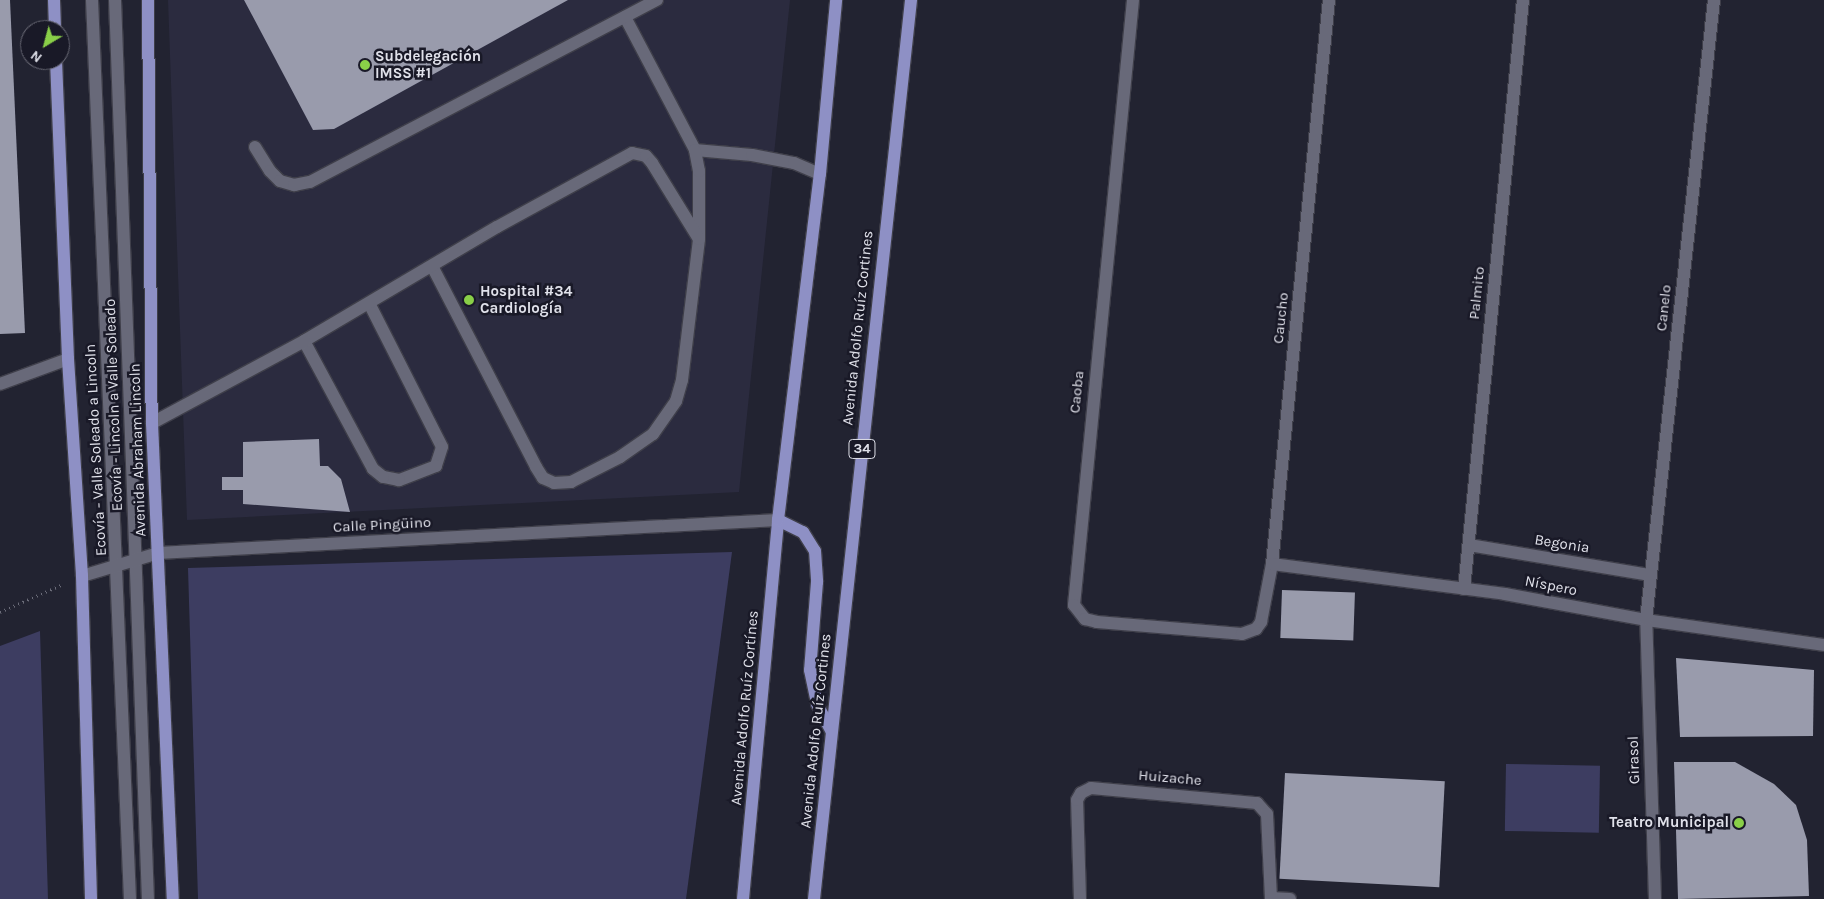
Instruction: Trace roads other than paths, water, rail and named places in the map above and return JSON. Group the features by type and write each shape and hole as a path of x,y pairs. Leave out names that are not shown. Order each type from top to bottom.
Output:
{"main road":[{"path":"54,0 55,20"},
{"name":"Avenida Abraham Lincoln","path":"148,0 152,423 173,899"},
{"path":"831,730 817,704 810,670 817,582 815,550 803,532 778,520 820,174 836,0"},
{"name":"Avenida Adolfo Ruíz Cortines","path":"814,899 911,0"},
{"path":"56,70 68,359 82,576 91,899"},
{"name":"Avenida Adolfo Ruíz Cortínes","path":"743,899 778,520"}],"street":[{"name":"Ecovía - Valle Soleado a Lincoln","path":"92,0 130,899"},
{"name":"Ecovía - Lincoln a Valle Soleado","path":"115,0 148,899"},
{"path":"255,147 270,172 280,181 294,185 310,182 657,0"},
{"name":"Caoba","path":"1133,0 1074,605 1085,619 1096,622 1250,632"},
{"name":"Caucho","path":"1250,632 1256,629 1264,614 1272,564 1329,0"},
{"name":"Palmito","path":"1464,589 1523,0"},
{"name":"Canelo","path":"1646,620 1714,0"},
{"path":"432,266 543,478 562,484 620,457 653,434 668,417 682,380 699,239 699,171 695,150 625,17"},
{"path":"695,150 760,156 794,164 820,174"},
{"path":"152,423 304,341 632,153 646,156 652,163 699,239"},
{"path":"304,341 373,469 383,477 399,480 436,466 442,447 369,303"},
{"path":"0,384 68,359"},
{"name":"Calle Pingüino","path":"82,576 117,563 158,552 778,520"},
{"name":"Begonia","path":"1469,545 1651,575"},
{"name":"Níspero","path":"1272,564 1464,589 1646,620 1824,645"},
{"name":"Girasol","path":"1646,620 1655,899"},
{"name":"Huizache","path":"1080,899 1077,806 1081,793 1091,788 1257,803 1267,814 1271,899"},
{"path":"1271,899 1290,899"}],"place":[{"name":"Subdelegación IMSS #1","path":"365,65"},
{"name":"Hospital #34 Cardiología","path":"469,300"},
{"name":"Teatro Municipal","path":"1739,823"}]}
